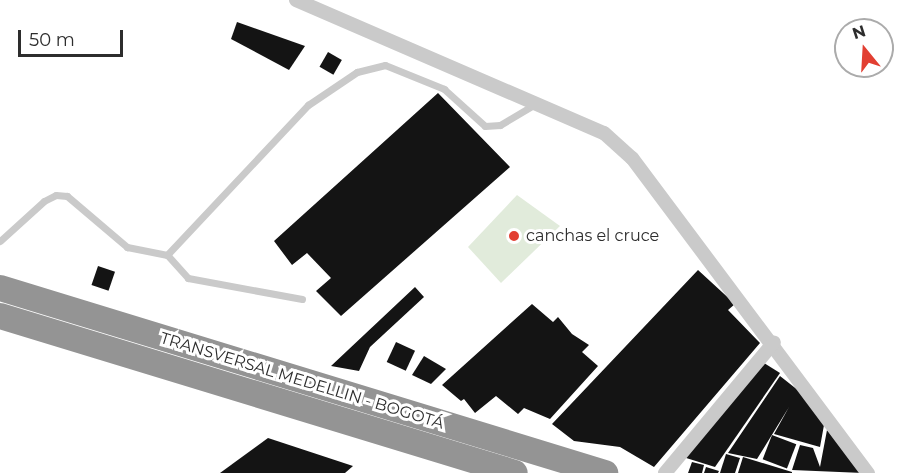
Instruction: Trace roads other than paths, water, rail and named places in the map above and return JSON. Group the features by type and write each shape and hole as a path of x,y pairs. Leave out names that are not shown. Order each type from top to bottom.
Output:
{"highway":[{"name":"TRANSVERSAL MEDELLIN - BOGOTÁ","path":"0,288 605,473"},
{"name":"TRANSVERSAL MEDELLIN - BOGOTÁ","path":"0,316 502,471"}],"street":[{"path":"296,0 539,102 604,133 632,158 774,342 868,473"},
{"path":"665,473 774,342"}],"lane":[{"path":"167,255 308,105 374,65 385,65 444,89 485,126 500,125 539,102"},
{"path":"0,241 44,201 56,195 67,196 127,247 167,255 188,278 302,299"}],"place":[{"name":"canchas el cruce","path":"514,236"}]}
